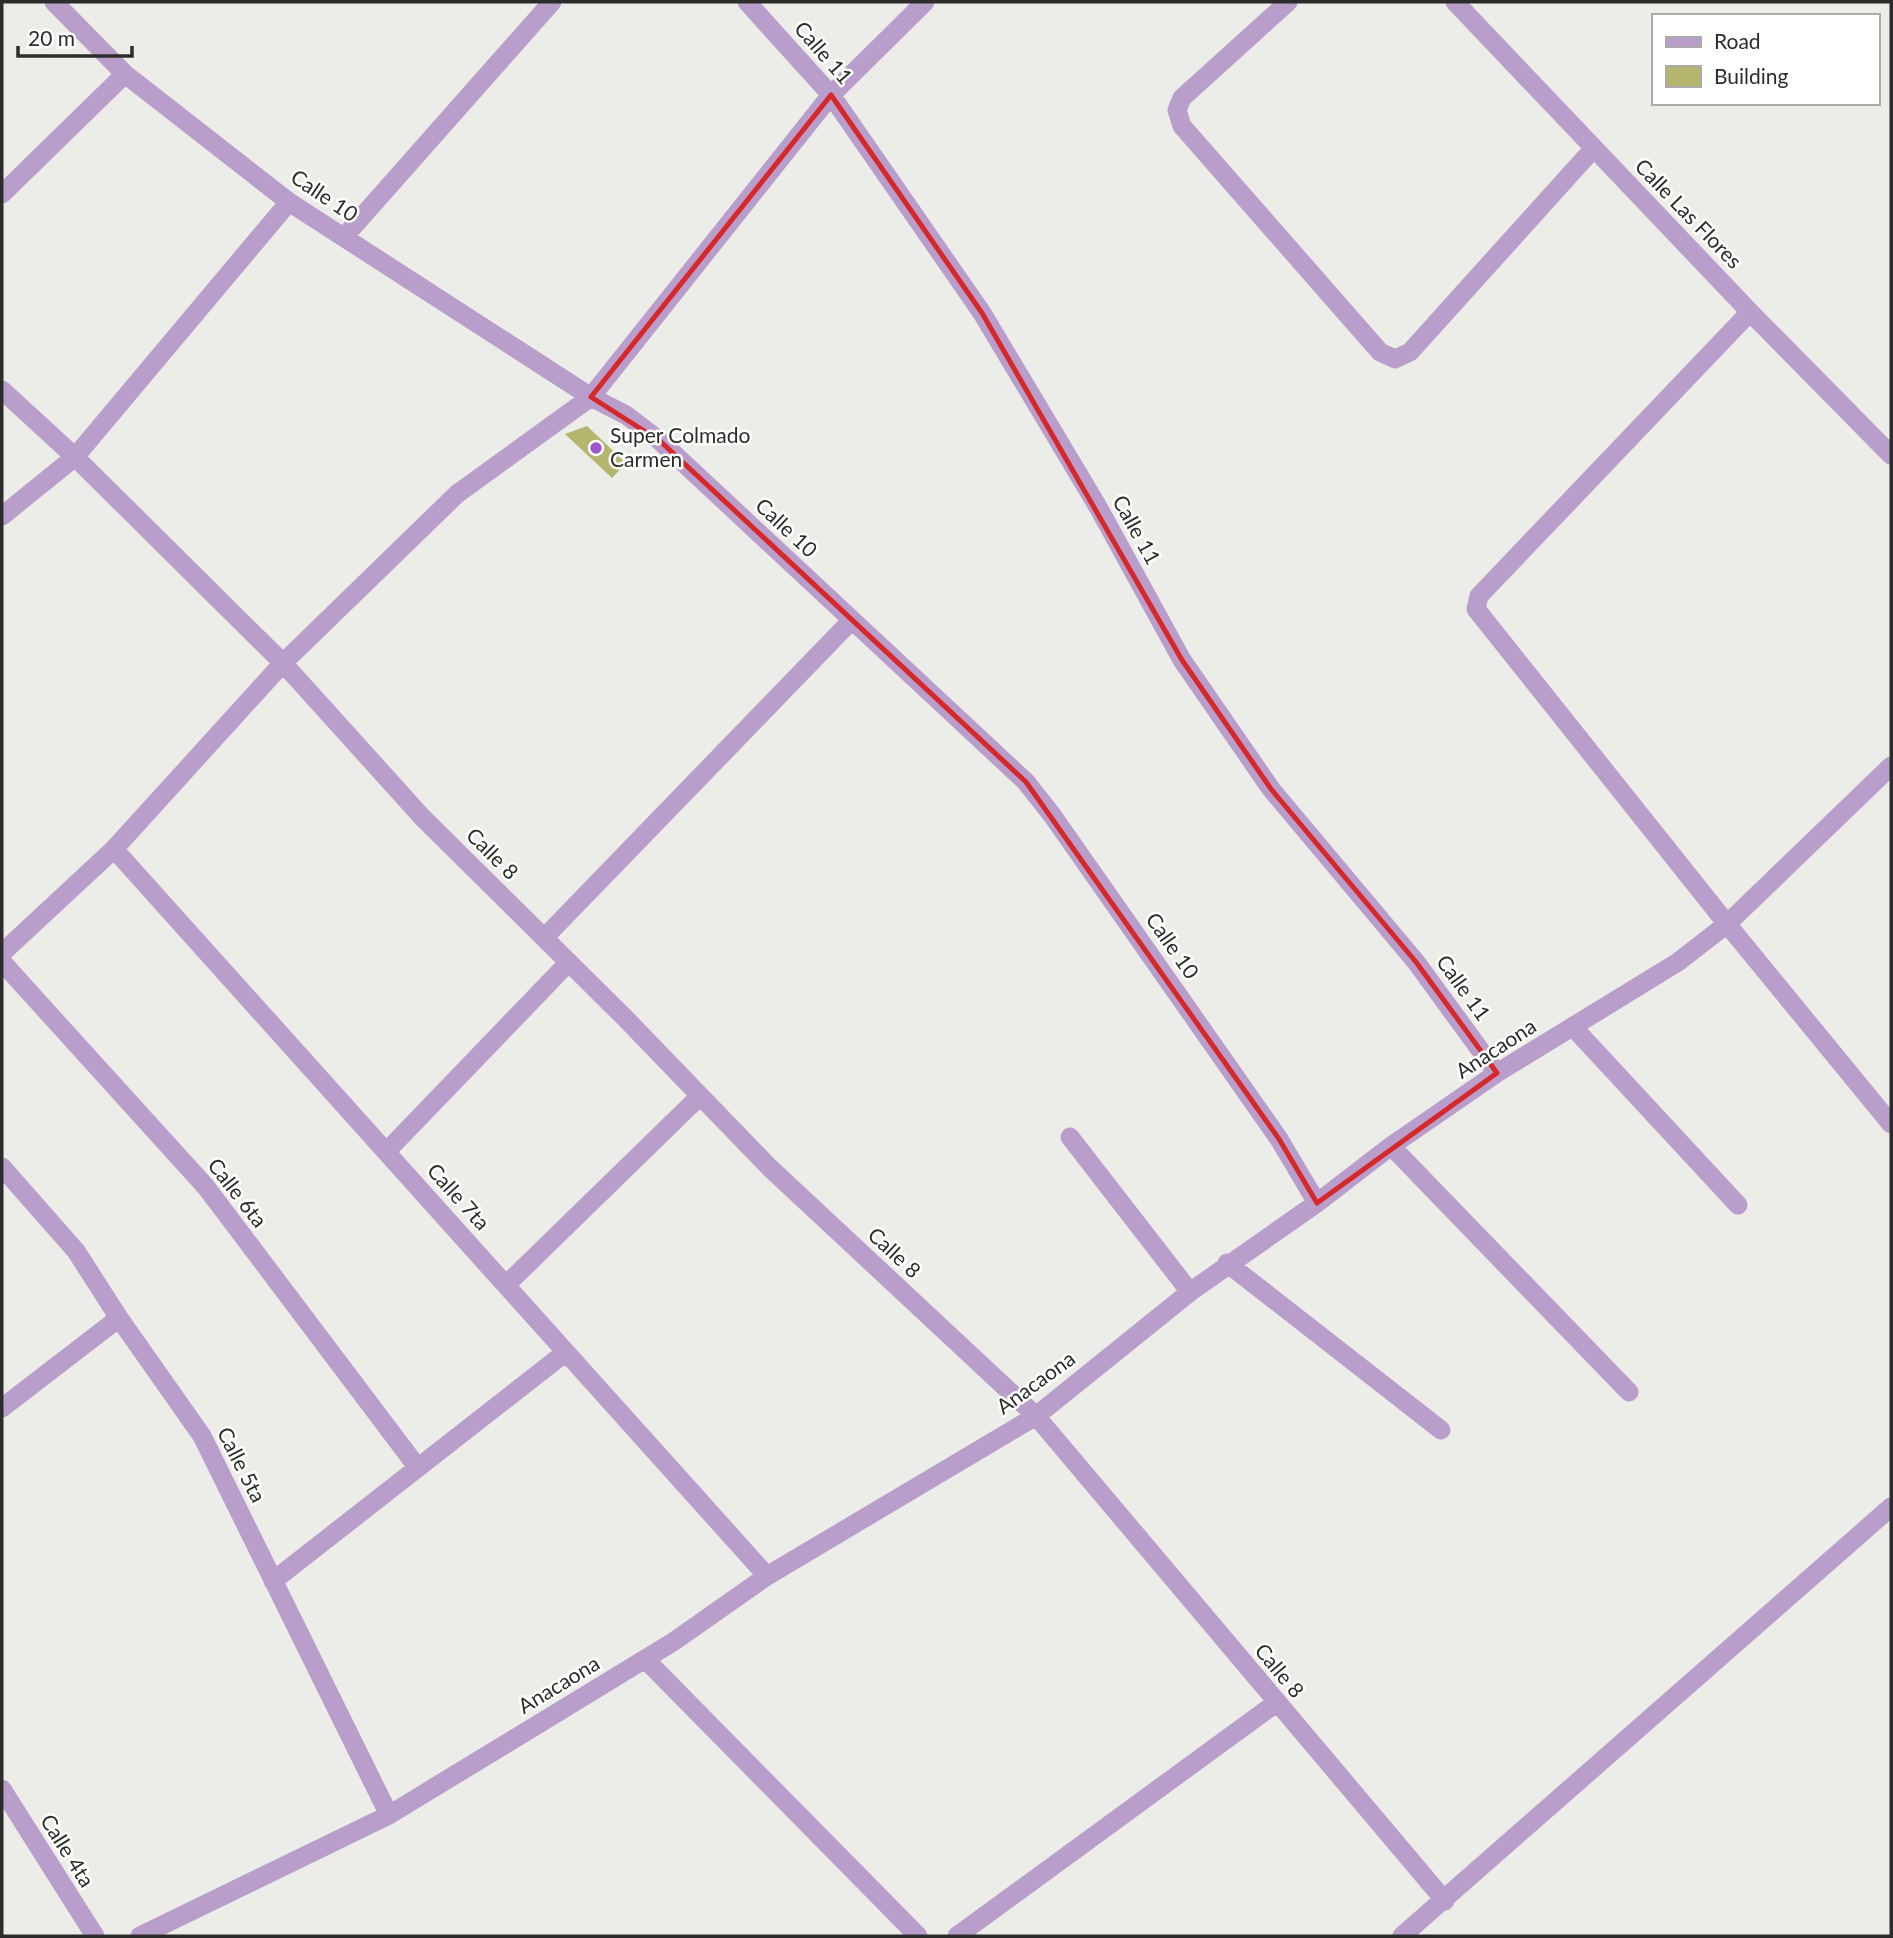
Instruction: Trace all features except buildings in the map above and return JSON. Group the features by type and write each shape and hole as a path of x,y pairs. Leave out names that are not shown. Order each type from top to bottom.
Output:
{"street":[{"name":"Calle 10","path":"54,2 125,74 289,202 591,397 626,415 660,441 1026,782 1052,815 1279,1139 1317,1203"},
{"path":"344,237 552,2"},
{"name":"Calle 11","path":"747,2 831,96 982,313 1098,507 1182,660 1271,789 1416,962 1497,1073"},
{"path":"2,953 114,849 283,663 457,494 591,397 831,96 925,2"},
{"path":"1288,2 1182,98 1177,110 1182,126 1380,352 1395,359 1410,352 1594,148"},
{"name":"Calle Las Flores","path":"1455,2 1750,312 1891,455"},
{"path":"2,194 125,74"},
{"path":"2,516 75,457 289,202"},
{"path":"1750,312 1476,601 1476,609 1727,924 1891,1124"},
{"name":"Calle 8","path":"2,390 75,457 283,663 422,817 569,962 769,1167 1036,1416 1445,1901"},
{"path":"544,938 851,621"},
{"name":"Anacaona","path":"140,1936 389,1815 645,1659 767,1576 1036,1416 1190,1292 1317,1203 1391,1146 1497,1073 1678,962 1727,924 1891,766"},
{"name":"Calle 7ta","path":"114,849 767,1576"},
{"name":"Calle 6ta","path":"2,962 206,1188 418,1468"},
{"path":"386,1152 569,962"},
{"path":"1573,1027 1738,1205"},
{"path":"506,1285 700,1096"},
{"path":"1070,1137 1190,1292"},
{"path":"1391,1146 1629,1392"},
{"name":"Calle 5ta","path":"2,1167 76,1251 119,1318 202,1436 389,1815"},
{"path":"1227,1264 1441,1430"},
{"path":"2,1408 119,1318"},
{"path":"273,1581 566,1352"},
{"path":"1402,1936 1891,1507"},
{"path":"645,1659 918,1936"},
{"path":"957,1936 1276,1703"},
{"name":"Calle 4ta","path":"2,1789 95,1936"}],"highlighted area":[{"path":"831,95 982,313 1182,660 1271,789 1416,962 1497,1073 1317,1203 1279,1139 1026,782 660,441 591,397"}],"place":[{"name":"Super Colmado Carmen","path":"596,448"}]}
